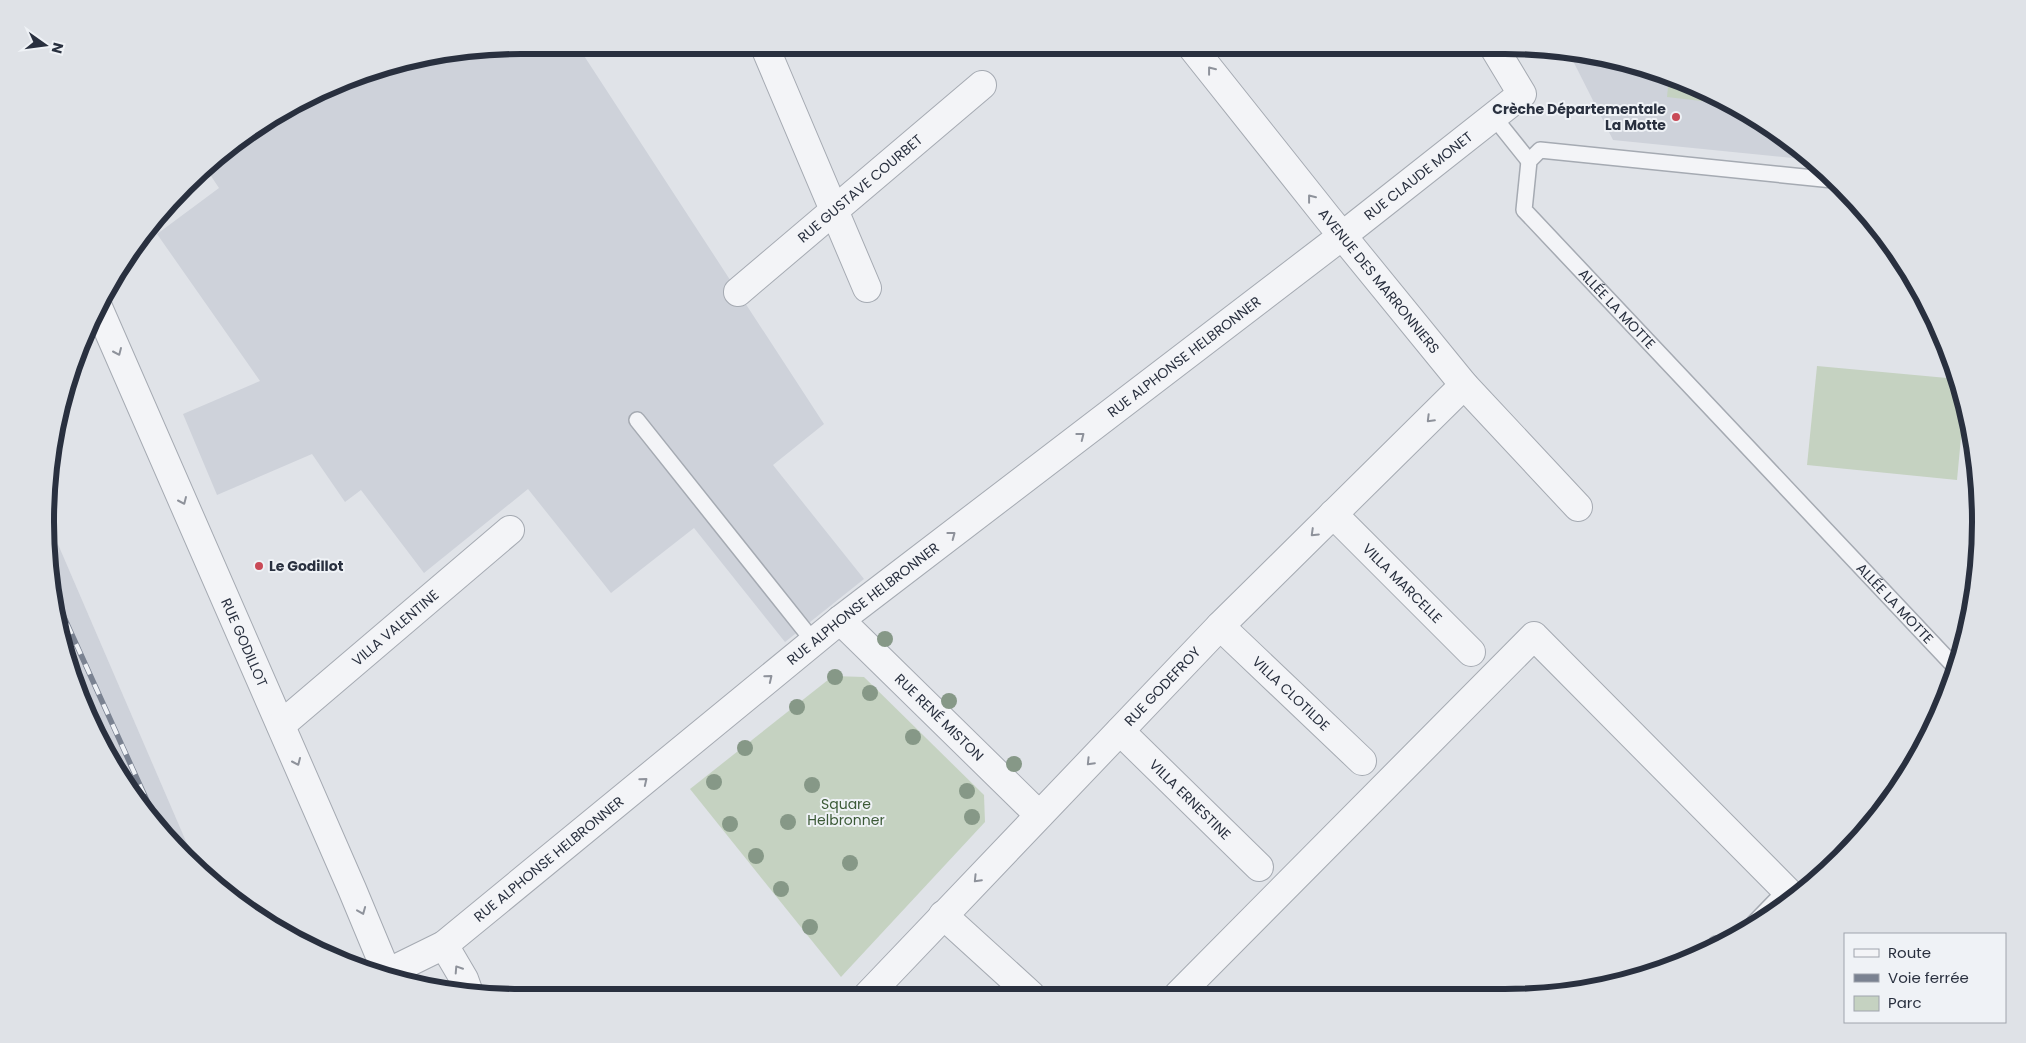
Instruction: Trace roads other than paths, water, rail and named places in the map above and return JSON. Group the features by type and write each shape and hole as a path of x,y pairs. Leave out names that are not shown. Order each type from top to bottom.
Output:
{"street":[{"path":"768,54 867,288"},
{"name":"AVENUE DES MARRONNIERS","path":"1197,54 1342,236 1464,385 1578,507"},
{"name":"RUE CLAUDE MONET","path":"1342,236 1522,94 1498,54"},
{"name":"RUE GUSTAVE COURBET","path":"738,292 982,85"},
{"name":"RUE ALPHONSE HELBRONNER","path":"396,972 444,945 840,620 1342,236"},
{"name":"RUE GODILLOT","path":"102,316 281,725 385,968"},
{"name":"RUE GODEFROY","path":"873,989 1220,626 1464,385"},
{"name":"VILLA MARCELLE","path":"1333,514 1471,652"},
{"name":"VILLA VALENTINE","path":"281,725 510,530"},
{"name":"RUE RENÉ MISTON","path":"840,620 1039,815"},
{"name":"VILLA CLOTILDE","path":"1220,626 1362,761"},
{"path":"1184,989 1534,636 1788,893"},
{"name":"VILLA ERNESTINE","path":"1120,731 1259,867"},
{"path":"943,915 1024,989"},
{"path":"444,945 466,986"}],"lane":[{"path":"1493,116 1529,161 1540,150 1822,179"},
{"name":"ALLÉE LA MOTTE","path":"1529,161 1524,210 1950,662"},
{"path":"638,420 814,642"}],"railway":[{"path":"64,617 148,803"}],"place":[{"name":"Crèche Départementale La Motte","path":"1676,117"},
{"name":"Le Godillot","path":"259,566"}],"park label":[{"name":"Square Helbronner","path":"846,812"}]}
